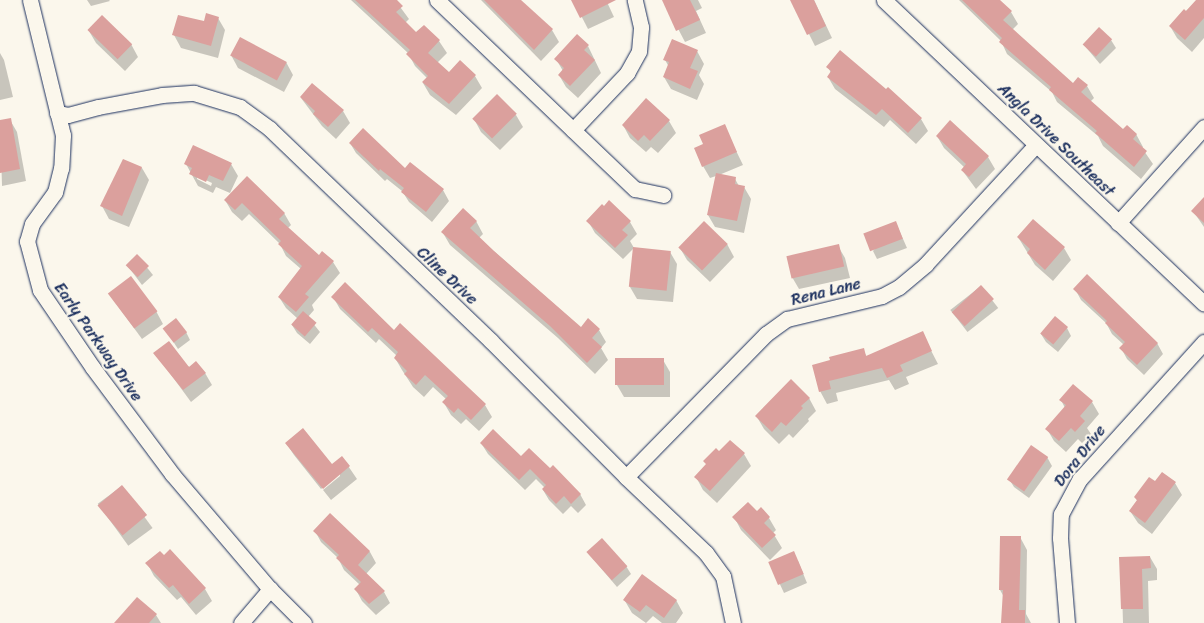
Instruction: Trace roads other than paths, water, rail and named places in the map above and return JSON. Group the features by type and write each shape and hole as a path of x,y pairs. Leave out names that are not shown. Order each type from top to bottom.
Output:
{"street":[{"name":"Early Parkway Drive","path":"30,0 63,135 61,168 55,192 32,224 27,241 40,290 172,474 270,589 304,623"},
{"path":"437,0 635,188 663,196"},
{"path":"573,130 627,73 639,52 641,27 635,0"},
{"name":"Angla Drive Southeast","path":"884,0 1204,304"},
{"name":"Cline Drive","path":"57,113 68,115 107,105 162,95 194,93 240,107 270,129 491,341 626,477 706,553 723,576 734,623"},
{"path":"1118,223 1204,127"},
{"name":"Rena Lane","path":"626,477 766,334 786,319 882,296 899,286 926,264 1036,145"},
{"name":"Dora Drive","path":"1067,623 1060,538 1061,514 1080,479 1204,342"},
{"path":"241,623 270,589"}]}
